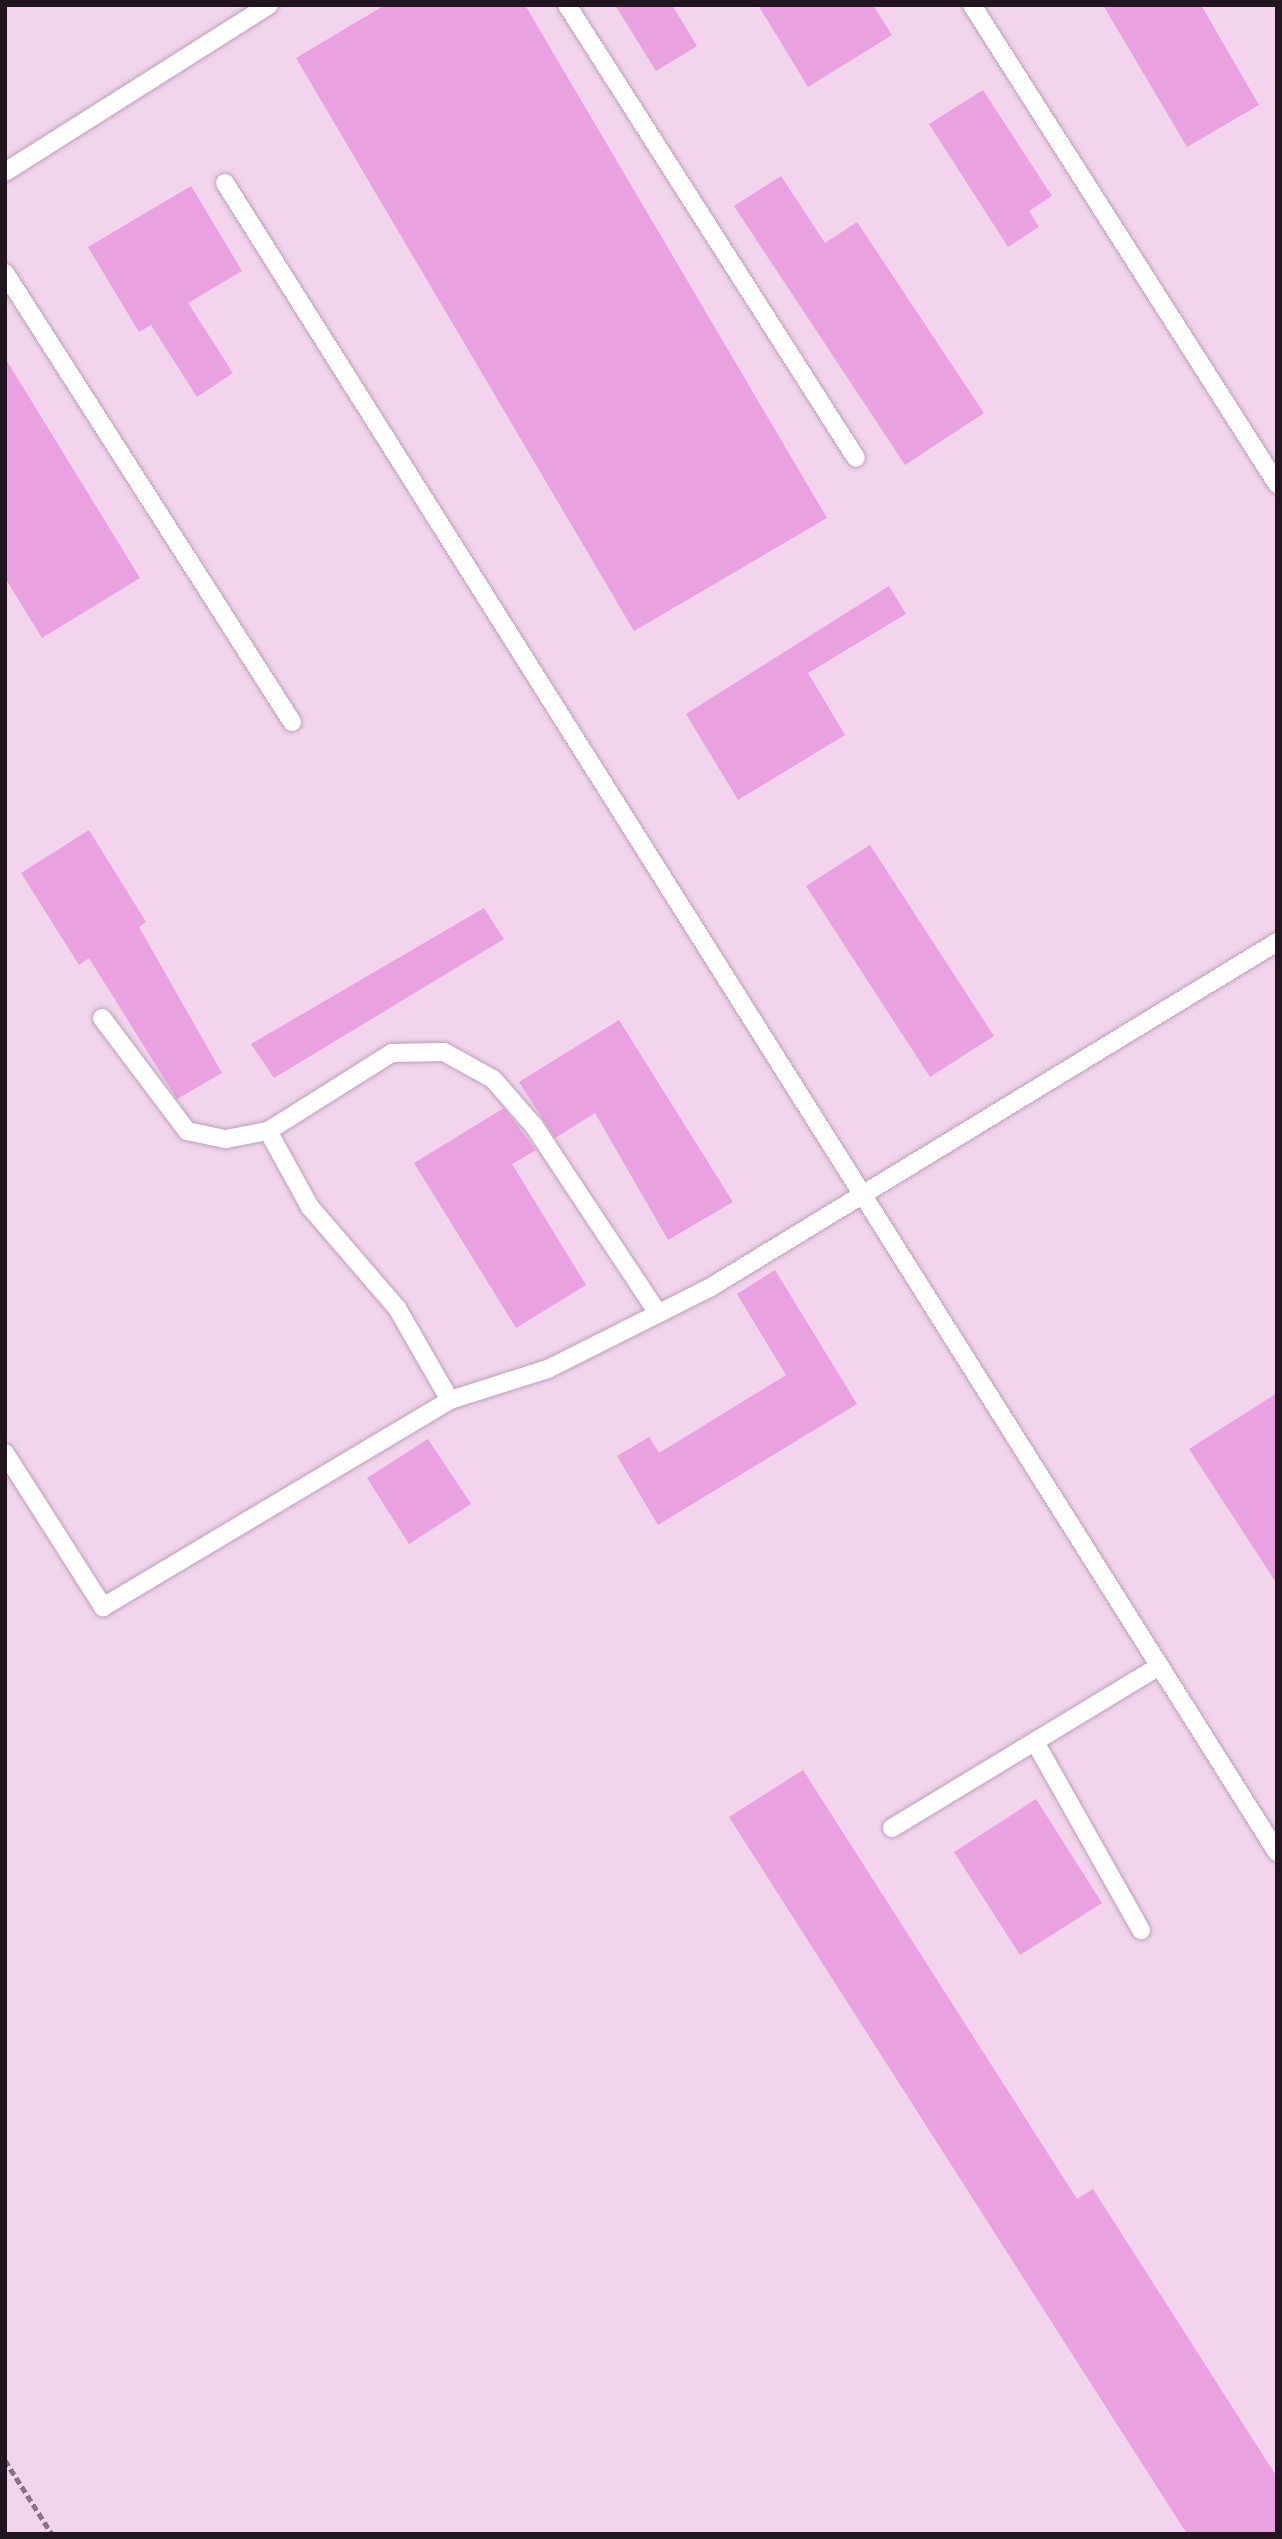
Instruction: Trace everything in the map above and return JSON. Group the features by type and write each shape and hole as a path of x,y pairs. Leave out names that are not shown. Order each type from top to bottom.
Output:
{"lane":[{"path":"5,172 269,5"},
{"path":"567,5 856,458"},
{"path":"972,5 1277,484"},
{"path":"225,183 1277,1852"},
{"path":"5,274 292,722"},
{"path":"7,1458 103,1607 450,1400 548,1369 657,1313 866,1197 1277,942"},
{"path":"102,1018 187,1131 226,1139 268,1131 392,1053 444,1052 493,1079 534,1126 657,1313"},
{"path":"268,1131 310,1207 397,1308 450,1400"},
{"path":"892,1828 1160,1666"},
{"path":"1035,1742 1141,1930"}],"path":[{"path":"5,2460 52,2534"}],"building":[{"path":"385,5 525,5 827,518 634,631 296,58"},
{"path":"615,5 672,5 697,46 656,71"},
{"path":"758,5 873,5 892,35 808,87"},
{"path":"1103,5 1201,5 1259,105 1187,147"},
{"path":"983,90 1052,196 1029,211 1039,227 1008,247 929,124"},
{"path":"781,176 825,243 857,222 984,413 905,465 734,206"},
{"path":"191,186 242,271 188,303 233,373 197,397 151,325 139,332 88,247"},
{"path":"5,358 140,578 42,638 5,578"},
{"path":"889,586 906,614 808,673 845,735 738,800 686,714"},
{"path":"89,830 146,922 139,927 222,1073 177,1099 89,958 79,965 21,873"},
{"path":"870,845 994,1036 930,1077 806,886"},
{"path":"484,908 504,939 274,1078 251,1044"},
{"path":"619,1020 733,1202 668,1240 595,1113 555,1138 519,1082"},
{"path":"504,1108 536,1150 512,1164 586,1285 516,1328 414,1163"},
{"path":"775,1270 857,1404 658,1525 617,1456 649,1437 659,1453 786,1375 737,1294"},
{"path":"1277,1393 1277,1584 1189,1449"},
{"path":"428,1439 471,1504 409,1544 367,1478"},
{"path":"803,1770 1077,2199 1093,2189 1277,2477 1277,2534 1187,2534 729,1817"},
{"path":"1036,1799 1102,1903 1020,1955 954,1852"}]}
